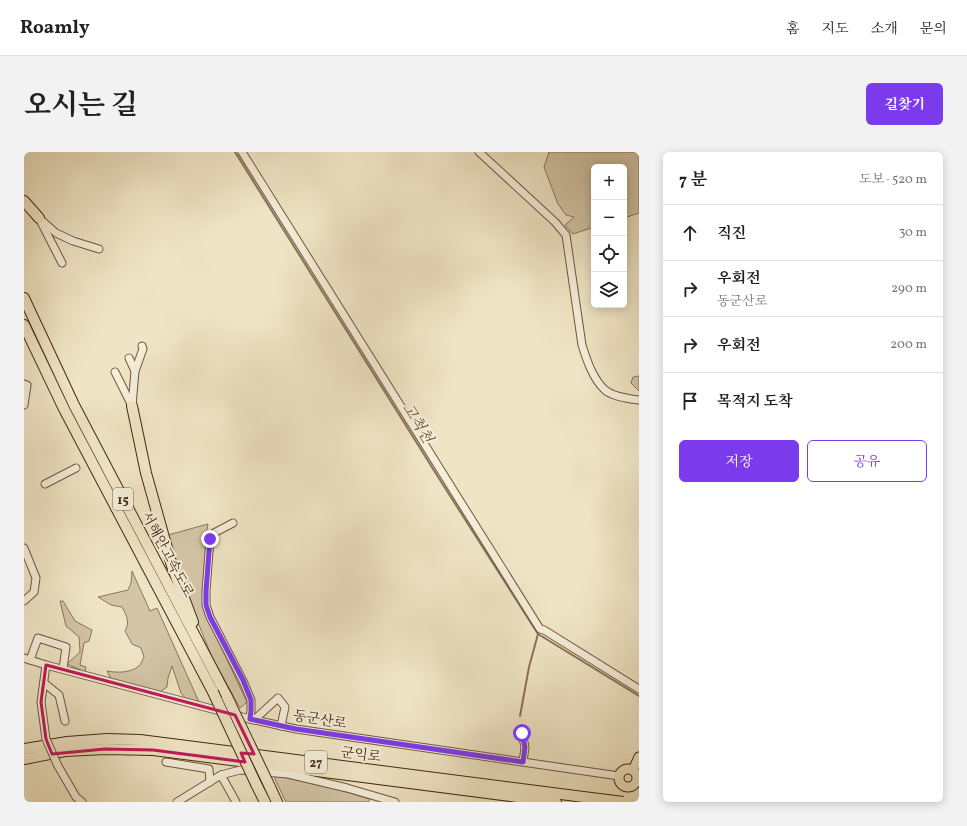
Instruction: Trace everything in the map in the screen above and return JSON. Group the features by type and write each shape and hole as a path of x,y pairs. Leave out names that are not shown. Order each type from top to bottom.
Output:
{"highway":[{"path":"24,201 39,218"},
{"name":"서해안고속도로","path":"24,298 74,405 226,697 277,802"},
{"name":"서해안고속도로","path":"24,325 64,409 213,692 264,802"},
{"path":"132,406 146,473 172,566 212,670"},
{"name":"군익로","path":"24,749 107,739 140,740 623,802"},
{"name":"군익로","path":"24,759 65,751 105,749 153,750 556,802"}],"main road":[{"path":"633,770 639,757"},
{"path":"624,769 633,770 637,774 638,780 632,787 629,788 623,786 619,782 620,773 624,769"},
{"path":"619,802 623,786"}],"street":[{"path":"242,152 540,628 639,689"},
{"path":"479,152 555,222 566,235 582,345 587,362 598,381 606,391 630,399 639,400"},
{"path":"39,218 56,233 73,241 99,249"},
{"path":"39,218 62,264"},
{"path":"73,241 82,251"},
{"path":"132,406 135,371 143,349 142,346"},
{"path":"129,358 135,371"},
{"path":"115,372 132,406"},
{"path":"24,384 27,385 24,406"},
{"path":"45,484 76,468"},
{"path":"233,523 214,533 210,539 206,605 210,617 243,680 251,700 252,719"},
{"path":"24,548 36,578 34,592 24,601"},
{"path":"27,659 38,638 66,647 63,669"},
{"name":"동군산로","path":"27,659 252,719 296,729 619,776"},
{"path":"46,665 41,702 46,739 58,766 76,797 82,802"},
{"path":"44,684 59,695 65,721"},
{"path":"252,719 278,698 285,707 281,726"},
{"path":"522,733 525,747 523,762"},
{"path":"166,762 209,769 210,782"},
{"path":"177,802 221,775 240,770 288,774 347,788 395,802"},
{"path":"221,775 236,802"}],"highlighted area":[{"path":"46,665 235,715 254,754 241,753 245,762 153,750 105,749 52,754 46,739 41,702"}],"shaded area":[{"path":"549,152 639,152 639,213 627,217 627,164 591,164 591,228 573,234 565,225 574,217 566,215 558,204 544,167"},
{"path":"639,376 639,391 631,383 633,377"},
{"path":"208,524 206,534 204,611 247,702 240,708 212,657 179,576 168,535"},
{"path":"132,571 150,611 157,608 199,702 186,699 181,693 172,666 167,687 160,692 111,679 107,671 119,672 132,670 139,666 144,657 141,648 132,644 125,631 127,619 122,607 111,605 98,597 128,590 131,583"},
{"path":"60,601 63,601 75,621 92,630 89,641 84,643 80,665 86,667 85,672 67,664 80,652 79,637 66,626"},
{"path":"273,775 333,788 370,799 368,802 286,802"}],"waterway":[{"name":"고척천","path":"235,152 538,634 529,667 520,716"},
{"path":"538,634 639,696"}],"route":[{"path":"210,539 206,605 210,617 243,680 251,700 250,719 296,729 523,762 525,747 522,733"}]}
